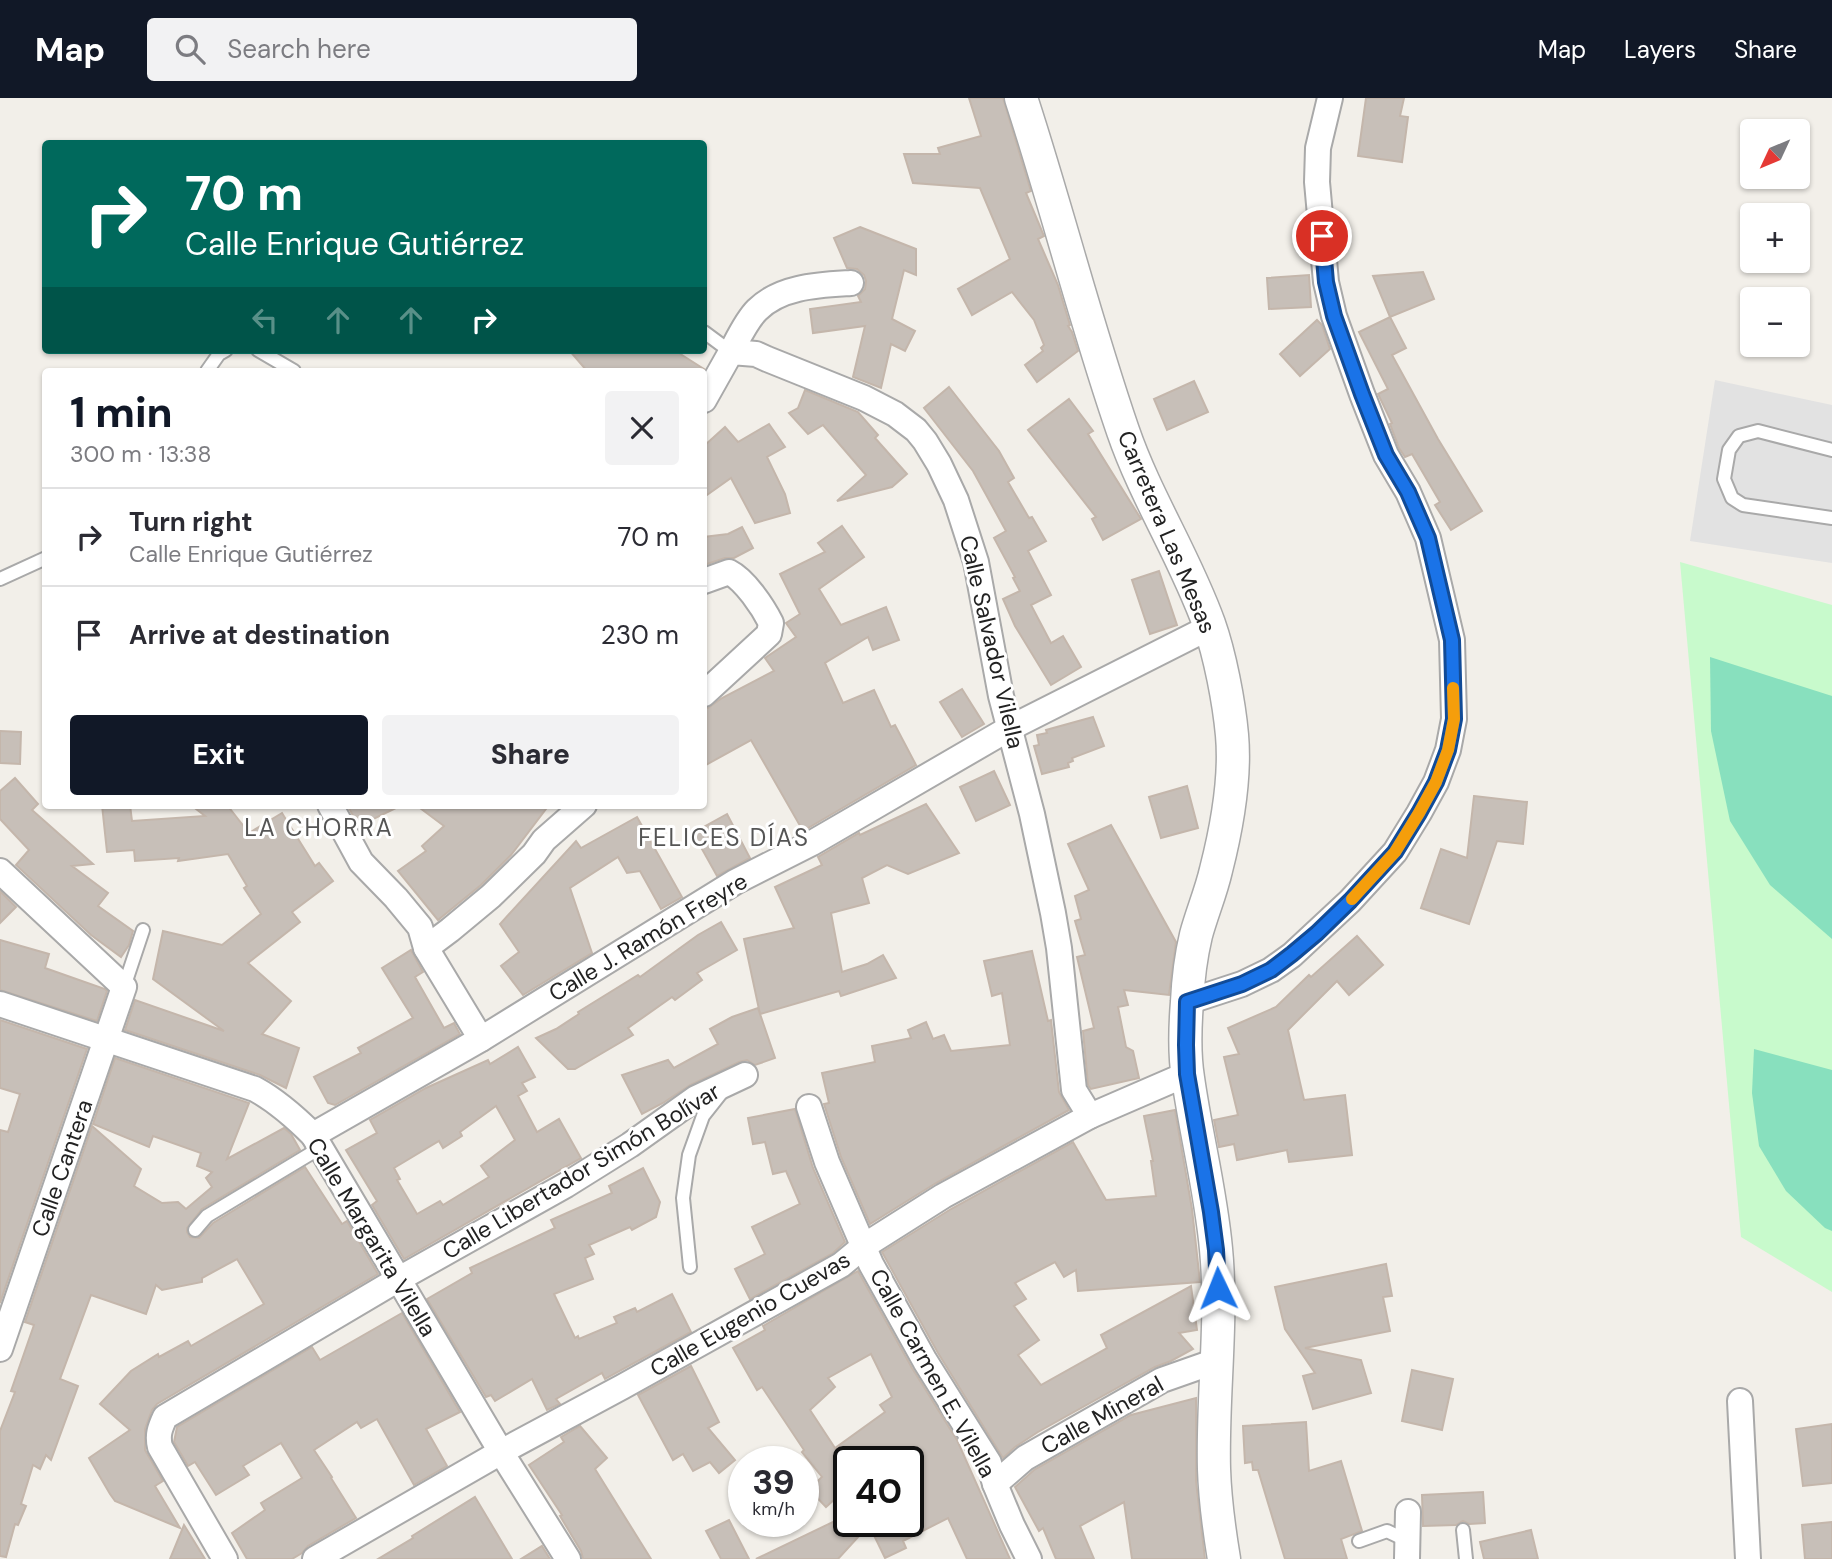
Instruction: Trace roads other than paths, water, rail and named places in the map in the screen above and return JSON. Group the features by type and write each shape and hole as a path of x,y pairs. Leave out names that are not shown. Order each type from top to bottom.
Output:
{"street":[{"name":"Carretera Las Mesas","path":"1021,98 1123,432 1210,627 1232,735 1233,774 1228,816 1216,871 1196,936 1187,1002 1186,1045 1187,1074 1216,1250 1218,1288 1214,1470 1224,1559"},
{"path":"1187,1002 1242,984 1271,970 1317,933 1350,901 1395,852 1419,813 1436,782 1448,750 1454,719 1452,640 1428,538 1408,492 1386,455 1334,316 1326,282 1317,182 1318,148 1330,98"},
{"path":"707,395 756,311 771,299 817,285 851,283"},
{"name":"Calle Salvador Vilella","path":"731,352 756,354 880,405 906,422 925,442 956,500 976,562 1001,696 1032,814 1054,913 1074,1090 1090,1116"},
{"path":"707,580 729,572 734,575 765,611 771,623 769,634 707,691"},
{"name":"Calle J. Ramón Freyre","path":"317,1141 735,882 812,843 1010,727 1210,627"},
{"path":"332,809 361,862 396,898 419,927 426,948 481,1039"},
{"path":"426,948 491,896 534,854 544,840 579,809"},
{"path":"0,871 124,987"},
{"name":"Calle Cantera","path":"0,1349 124,987"},
{"name":"Calle Margarita Vilella","path":"0,1004 255,1089 284,1107 317,1141 500,1452 568,1559"},
{"name":"Calle Eugenio Cuevas","path":"315,1559 500,1452 841,1265 943,1196 1090,1116 1187,1074"},
{"name":"Calle Libertador Simón Bolívar","path":"225,1559 160,1447 159,1429 165,1417 397,1280 566,1185 631,1145 696,1098 738,1078"},
{"name":"Calle Carmen E. Vilella","path":"809,1107 827,1162 871,1264 925,1361 989,1463 1012,1525 1030,1559"},
{"name":"Calle Mineral","path":"995,1483 1025,1458 1162,1380 1216,1361"},
{"path":"1740,1401 1748,1559"},
{"path":"1407,1550 1408,1512"}],"lane":[{"path":"707,334 731,352"},
{"path":"209,368 220,354"},
{"path":"265,354 289,368"},
{"path":"1832,450 1758,432 1739,436 1729,450 1724,479 1732,498 1742,505 1832,518"},
{"path":"0,579 42,560"},
{"path":"124,987 143,930"},
{"path":"690,1267 683,1198 689,1155 703,1116 738,1078"},
{"path":"195,1230 206,1216 317,1141"},
{"path":"1463,1530 1466,1559"},
{"path":"1359,1541 1387,1531 1407,1550"}],"district":[{"name":"LA CHORRA","path":"319,827"},
{"name":"FELICES DÍAS","path":"724,837"}]}
